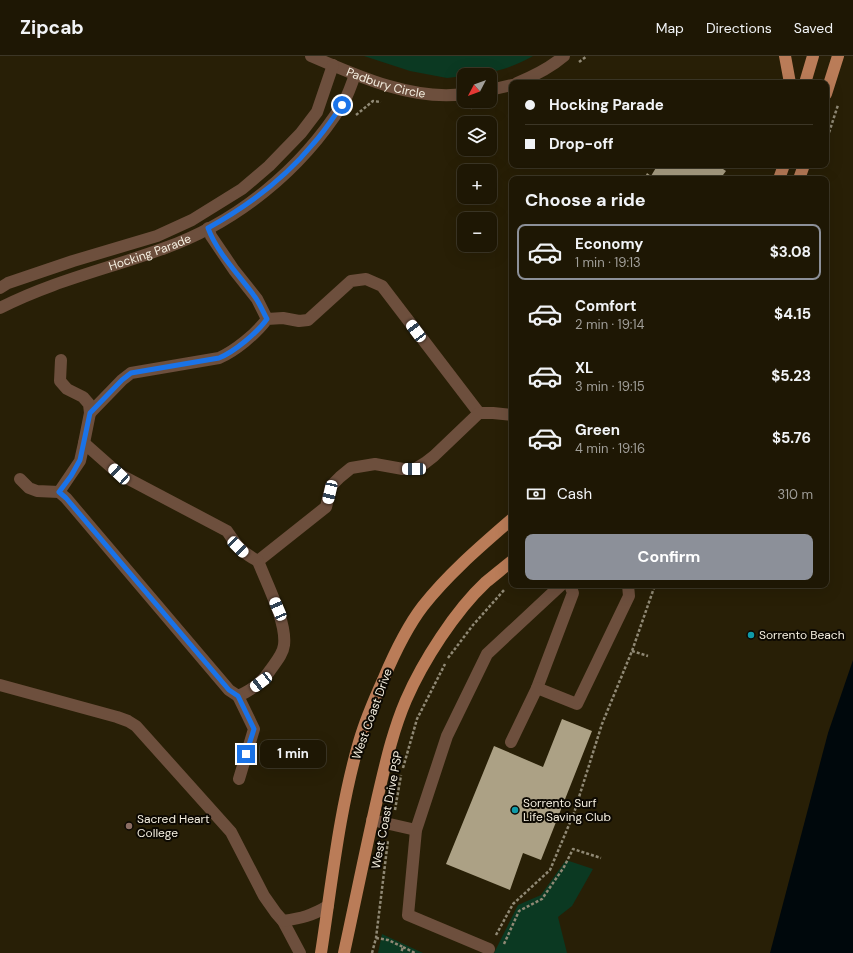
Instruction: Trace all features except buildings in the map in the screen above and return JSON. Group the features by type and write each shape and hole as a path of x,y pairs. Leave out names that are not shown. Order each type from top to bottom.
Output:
{"main road":[{"path":"785,56 789,80"},
{"path":"807,80 813,56"},
{"path":"829,84 838,56"},
{"name":"West Coast Drive","path":"321,953 345,797 359,740 391,661 406,632 422,607 436,590 469,556 509,522"},
{"path":"344,953 372,820 394,732 406,699 425,662 458,614 485,583 509,563"}],"street":[{"name":"Padbury Circle","path":"311,56 355,75 426,95 457,95"},
{"path":"525,80 535,76 558,62 564,56"},
{"name":"Hocking Parade","path":"0,288 8,283 73,261 157,236 192,220 242,189 269,166 301,133 317,112 333,65"},
{"name":"Hocking Parade","path":"0,308 38,291 167,248 208,228 249,203 268,189 290,169 313,144 342,105 355,75"},
{"path":"497,88 509,86"},
{"path":"208,228 211,236 234,270 257,299 267,319"},
{"path":"90,413 122,380 131,373 224,356 230,353 267,319 283,318 299,321 308,320 351,281 366,278 382,286 479,413"},
{"path":"59,492 71,476 80,460 90,413 89,404 83,397 67,389 60,381 61,360"},
{"path":"258,561 326,507 331,486 351,468 375,464 403,469 414,469 434,456 479,413 509,415"},
{"path":"84,443 119,474 226,532 245,554 258,561 278,609 284,635 284,646 278,658 261,682 249,692 238,696"},
{"path":"20,479 29,488 37,491 59,492 66,498 229,690 238,696 254,729 239,779"},
{"path":"489,949 408,915 416,830 447,736 487,654 558,588"},
{"path":"511,742 537,688 573,593 571,588"},
{"path":"537,688 578,704 629,596 628,588"},
{"path":"0,686 116,717 128,721 136,726 231,832 264,896 283,921 300,953"},
{"path":"372,820 416,830"},
{"path":"283,921 305,917 328,906"}],"path":[{"name":"West Coast Drive PSP","path":"372,953 376,938 386,847 392,824 401,773 417,719 447,660 473,625 509,584"},
{"path":"489,949 513,904 550,870 574,813 602,724 632,651 654,588"},
{"path":"632,651 648,656"},
{"path":"502,946 519,911 542,899 564,867 573,849 601,858"},
{"path":"376,938 388,940 415,953"},
{"path":"402,953 403,948"}],"green space":[{"path":"364,56 533,56 517,64 497,71 497,68 457,68 457,77 447,78 410,71"},
{"path":"566,860 593,869 572,906 558,917 567,953 494,953 518,905 541,895"},
{"path":"382,934 423,953 378,953"}],"shaded area":[{"path":"853,660 853,953 770,953 828,733"}],"place":[{"name":"Sorrento Beach","path":"751,635"},
{"name":"Sorrento Surf Life Saving Club","path":"515,810"},
{"name":"Sacred Heart College","path":"129,826"}],"route":[{"path":"246,754 254,729 238,696 229,690 66,498 59,492 71,476 80,460 90,413 122,380 131,373 219,358 230,353 267,319 257,299 234,270 211,236 208,228 249,203 268,189 290,169 313,144 342,105"}]}
